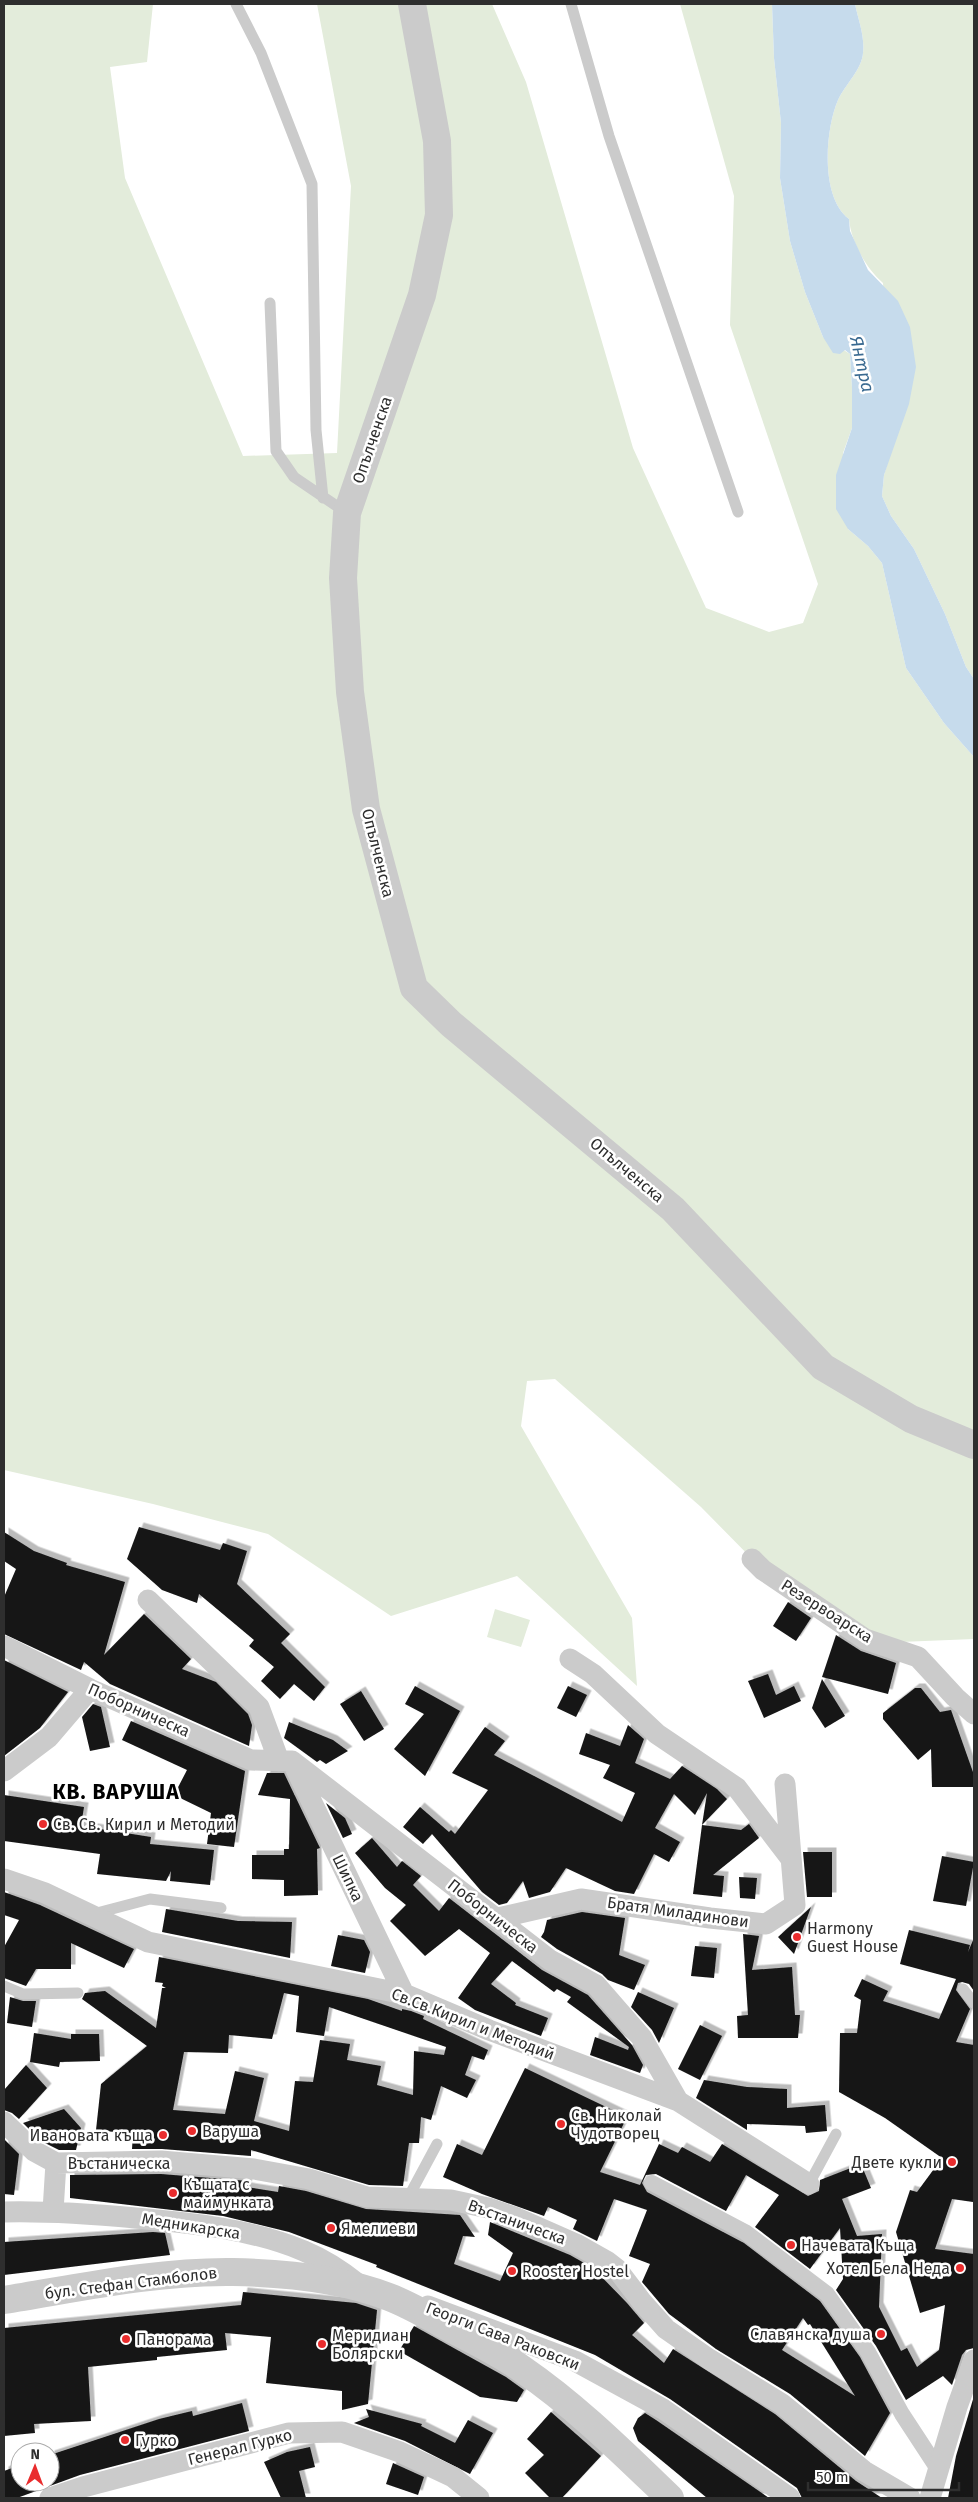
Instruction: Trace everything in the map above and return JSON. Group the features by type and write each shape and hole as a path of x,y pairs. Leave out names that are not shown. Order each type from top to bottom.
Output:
{"street":[{"name":"Опълченска","path":"412,4 438,141 439,215 422,295 347,513 343,578 350,692 366,809 414,988 451,1024 674,1209 823,1367 911,1419 974,1445"},
{"name":"Резервоарска","path":"752,1559 763,1570 866,1639 918,1657 955,1697 974,1714"},
{"path":"148,1600 259,1707 285,1761"},
{"name":"Поборническа","path":"4,1646 90,1689 251,1760 285,1761 498,1918 550,1960 596,1985 642,2038 678,2101"},
{"path":"570,1659 593,1674 657,1734 737,1788 791,1859"},
{"path":"4,1771 49,1737 90,1689"},
{"name":"Шипка","path":"285,1761 404,1994"},
{"name":"Братя Миладинови","path":"498,1918 581,1899 710,1918 766,1924 795,1905 785,1784"},
{"name":"Св.Св.Кирил и Методий","path":"4,1880 45,1893 148,1942 404,1994 489,2030 678,2101 809,2184"},
{"path":"4,2122 34,2151 56,2163"},
{"name":"Въстаническа","path":"53,2210 56,2163 127,2160 231,2166 309,2179 367,2197 451,2200 488,2208 576,2244 601,2257 617,2269 642,2302 666,2329 708,2359 782,2404 864,2471 910,2498"},
{"path":"652,2183 745,2232 827,2294 868,2352 902,2414 938,2469"},
{"name":"Медникарска","path":"4,2212 53,2210 184,2222 274,2241 320,2259 377,2293"},
{"name":"бул. Стефан Стамболов","path":"4,2300 136,2280 213,2272 281,2276 377,2293 521,2368 556,2394 670,2498"},
{"name":"Георги Сава Раковски","path":"377,2293 444,2311 576,2361 663,2409 790,2498"},
{"path":"930,2498 974,2360"},
{"name":"Генерал Гурко","path":"50,2498 83,2487 289,2433 342,2432 400,2452 426,2464 452,2477 479,2498"}],"lane":[{"path":"236,4 261,53 312,184 316,430 323,498"},
{"path":"571,4 609,136 738,512"},
{"path":"270,303 276,451 294,477 347,513"},
{"path":"90,1914 150,1899 221,1908"},
{"path":"4,1986 23,1994 78,1993"},
{"path":"963,1989 974,2003"},
{"path":"809,2184 836,2134"},
{"path":"408,2198 437,2144"}],"green space":[{"path":"4,4 153,4 147,62 110,67 125,178 243,456 337,453 351,186 317,4 492,4 526,82 633,448 706,608 769,632 803,623 818,584 730,325 734,196 680,4 772,4 774,58 781,123 780,178 790,241 805,292 823,337 850,354 852,428 843,453 848,529 868,546 882,563 906,668 944,723 974,757 974,1639 900,1642 865,1639 763,1570 701,1507 555,1379 527,1381 521,1426 632,1618 637,1686 517,1576 391,1616 268,1534 153,1504 4,1470"},
{"path":"855,4 974,4 974,679 966,667 945,614 914,549 891,516 882,496 884,475 892,447 883,283 860,254 850,228 849,219 840,209 833,195 829,180 828,162 830,128 838,100 862,59 862,34"},
{"path":"495,1609 530,1620 521,1647 487,1637"}],"water":[{"name":"Янтра","path":"772,4 855,4 862,34 863,53 860,65 841,94 834,113 828,145 829,180 833,195 840,209 849,219 850,231 868,270 898,301 910,327 916,367 909,404 884,475 882,496 891,516 914,549 945,614 966,667 974,679 974,757 944,723 906,668 882,563 868,546 848,529 836,509 836,475 852,428 850,354 845,350 840,354 833,353 823,337 805,292 790,241 780,178 781,123 774,58"}],"building":[{"path":"139,1527 220,1550 223,1543 247,1551 237,1584 290,1634 281,1643 325,1687 314,1701 294,1684 280,1699 261,1681 274,1667 249,1646 254,1640 199,1594 197,1603 162,1590 127,1559"},
{"path":"4,1532 34,1551 67,1563 66,1565 125,1582 104,1655 144,1614 191,1659 182,1669 216,1682 248,1714 252,1725 249,1746 110,1684 84,1662 81,1670 4,1634 4,1597 16,1569 4,1561"},
{"path":"788,1602 811,1618 796,1641 773,1626"},
{"path":"836,1635 861,1651 896,1663 888,1694 822,1677"},
{"path":"4,1660 68,1692 40,1728 4,1756"},
{"path":"768,1674 776,1695 794,1686 801,1701 764,1718 748,1681"},
{"path":"822,1679 845,1716 825,1728 812,1708"},
{"path":"415,1686 460,1711 425,1776 394,1749 424,1714 405,1704"},
{"path":"568,1686 587,1695 576,1717 557,1708"},
{"path":"915,1688 921,1688 940,1712 951,1710 974,1775 974,1787 932,1787 931,1749 918,1760 883,1719 883,1713"},
{"path":"361,1691 384,1729 364,1741 340,1704"},
{"path":"93,1704 101,1707 110,1747 90,1751 82,1717"},
{"path":"131,1721 245,1771 234,1847 207,1844 211,1813 174,1795 187,1770 122,1740"},
{"path":"289,1722 333,1740 348,1751 326,1764 320,1760 317,1762 284,1738"},
{"path":"628,1725 644,1739 635,1763 670,1779 682,1766 717,1789 727,1799 702,1825 707,1793 695,1815 674,1794 655,1828 680,1842 669,1862 654,1854 634,1894 615,1891 566,1868 550,1892 529,1898 523,1881 507,1903 499,1905 482,1892 432,1834 423,1844 403,1827 420,1807 449,1832 451,1830 455,1834 488,1790 452,1773 485,1727 505,1741 494,1755 622,1822 635,1793 603,1778 610,1765 579,1754 586,1733 620,1746"},
{"path":"267,1773 284,1773 320,1848 317,1849 318,1895 284,1896 284,1880 252,1879 252,1855 284,1855 284,1849 289,1849 290,1799 258,1795"},
{"path":"4,1795 84,1807 81,1826 151,1837 150,1844 214,1850 210,1885 170,1881 171,1871 166,1881 97,1874 100,1854 4,1841"},
{"path":"326,1803 345,1818 352,1834 343,1838"},
{"path":"749,1824 759,1838 713,1875 724,1876 722,1897 693,1894 702,1825 741,1830"},
{"path":"372,1838 397,1867 402,1861 421,1876 413,1885 439,1911 449,1898 542,1970 588,1995 632,2045 643,2065 640,2073 590,2055 595,2037 628,2050 629,2047 567,2002 571,1997 557,1989 554,1992 512,1961 491,1984 516,2003 515,2005 548,2018 541,2036 475,2010 458,1998 490,1953 459,1929 425,1956 390,1921 406,1905 385,1888 355,1853"},
{"path":"803,1852 832,1852 832,1897 807,1897"},
{"path":"942,1856 974,1862 966,1906 933,1901"},
{"path":"739,1877 757,1878 755,1899 740,1898"},
{"path":"4,1892 40,1905 134,1949 124,1968 71,1943 71,1969 36,1969 26,1986 4,1978 4,1947 19,1920 4,1915"},
{"name":"Harmony Guest House","path":"811,1907 794,1954 778,1937"},
{"path":"166,1909 238,1921 292,1922 290,1958 162,1932"},
{"path":"582,1912 625,1918 619,1955 645,1965 634,1990 608,1980 602,1974 557,1949 541,1937 547,1920"},
{"path":"909,1930 970,1945 968,1952 974,1938 974,1991 969,1984 962,1982 958,1983 956,1990 970,2009 956,2042 974,2045 973,2202 952,2199 935,2249 974,2254 974,2348 966,2350 962,2355 952,2385 943,2376 906,2400 876,2346 836,2290 843,2279 840,2228 810,2269 755,2227 779,2195 746,2175 726,2211 656,2174 646,2175 642,2183 647,2192 744,2243 820,2301 860,2357 890,2413 865,2456 790,2394 716,2349 669,2314 642,2282 650,2264 629,2256 647,2210 614,2199 597,2241 573,2229 577,2220 548,2207 544,2216 482,2194 443,2177 457,2144 482,2155 525,2068 627,2117 600,2172 640,2185 659,2144 678,2153 682,2147 710,2162 722,2144 808,2196 819,2191 820,2180 861,2164 871,2188 842,2199 857,2236 882,2234 879,2307 901,2351 907,2348 917,2367 939,2350 945,2305 920,2313 896,2232 910,2190 917,2192 942,2158 885,2118 839,2092 840,2033 857,2033 861,2000 854,1996 862,1979 888,1991 883,2001 939,2019 956,1979 900,1964","holes":["803,2318 808,2325 810,2324 855,2396 782,2350"]},
{"path":"743,1934 759,1936 752,1970 792,1967 795,2015 800,2015 798,2038 738,2038 737,2016 748,2015"},
{"path":"338,1935 364,1940 370,1952 365,1973 331,1966"},
{"path":"695,1946 717,1948 714,1978 691,1976"},
{"path":"159,1957 368,1999 402,2011 402,2009 424,2016 423,2019 488,2050 484,2060 472,2056 465,2075 476,2080 467,2098 441,2086 431,2120 421,2117 419,2143 409,2143 403,2186 369,2185 251,2150 251,2156 162,2149 132,2149 133,2134 96,2130 101,2084 147,2046 82,1999 85,1993 105,1991 156,2028 162,1988 166,1988 162,1986 163,1983 155,1982","holes":["284,1993 299,1996 296,2032 324,2036 329,2007 446,2047 444,2055 414,2051 413,2095 377,2085 381,2066 347,2060 350,2044 320,2040 313,2082 295,2081 289,2131 254,2121 264,2078 235,2071 225,2114 173,2110 184,2052 228,2053 229,2035 272,2039"]},
{"path":"638,1992 674,2008 659,2043 652,2030 631,2007"},
{"path":"10,1997 23,2001 36,2001 32,2027 7,2023"},
{"path":"700,2025 722,2036 700,2080 678,2069"},
{"path":"34,2033 71,2039 71,2034 99,2034 100,2061 60,2062 59,2067 30,2062"},
{"path":"26,2065 47,2088 19,2119 12,2113 4,2110 4,2090"},
{"path":"704,2080 747,2087 787,2089 787,2108 825,2105 827,2131 806,2133 805,2126 747,2124 747,2130 696,2098"},
{"path":"64,2109 81,2128 76,2150 59,2150 41,2141 23,2123"},
{"path":"4,2139 19,2154 14,2195 4,2194"},
{"path":"161,2174 248,2181 247,2187 278,2192 279,2186 306,2191 366,2209 460,2215 475,2237 463,2236 454,2264 500,2281 513,2253 488,2235 490,2222 570,2255 593,2268 627,2303 644,2323 632,2335 664,2363 673,2349 775,2414 856,2481 882,2498 802,2498 797,2488 670,2399 595,2355 376,2267 377,2265 289,2232 223,2216 70,2198 70,2175"},
{"path":"153,2232 165,2233 170,2255 4,2275 4,2242"},
{"path":"243,2292 356,2303 377,2310 368,2404 342,2410 342,2391 266,2383 271,2337 225,2333 227,2350 157,2357 157,2360 88,2367 91,2421 34,2424 35,2433 4,2436 4,2328 241,2305"},
{"path":"414,2326 506,2377 524,2390 517,2402 480,2397 399,2351"},
{"path":"974,2396 974,2498 948,2498 956,2456"},
{"path":"242,2403 249,2431 80,2475 60,2482 60,2452 159,2419 192,2411 193,2416"},
{"path":"366,2409 422,2424 421,2426 455,2443 468,2420 493,2433 470,2474 405,2441 354,2423 369,2417"},
{"path":"551,2412 601,2456 562,2498 550,2498 525,2473 544,2455 527,2439"},
{"path":"645,2413 769,2498 707,2498 638,2441 633,2428 638,2418"},
{"path":"310,2447 315,2467 299,2471 306,2498 281,2498 264,2462 287,2452"},
{"path":"393,2463 424,2477 418,2495 386,2484"},
{"path":"10,2469 10,2492 33,2492 17,2498 4,2498 4,2471"}],"place":[{"name":"Св. Св. Кирил и Методий","path":"43,1824"},
{"name":"Harmony Guest House","path":"797,1937"},
{"name":"Св. Николай Чудотворец","path":"561,2124"},
{"name":"Варуша","path":"192,2131"},
{"name":"Ивановата къща","path":"163,2135"},
{"name":"Двете кукли","path":"952,2162"},
{"name":"Къщата с маймунката","path":"173,2193"},
{"name":"Ямелиеви","path":"331,2228"},
{"name":"Начевата Къща","path":"791,2245"},
{"name":"Xотел Бела Неда","path":"960,2268"},
{"name":"Rooster Hostel","path":"512,2271"},
{"name":"Славянска душа","path":"881,2334"},
{"name":"Панорама","path":"126,2339"},
{"name":"Меридиан Болярски","path":"322,2344"},
{"name":"Гурко","path":"125,2440"}],"district":[{"name":"КВ. ВАРУША","path":"116,1792"}]}
